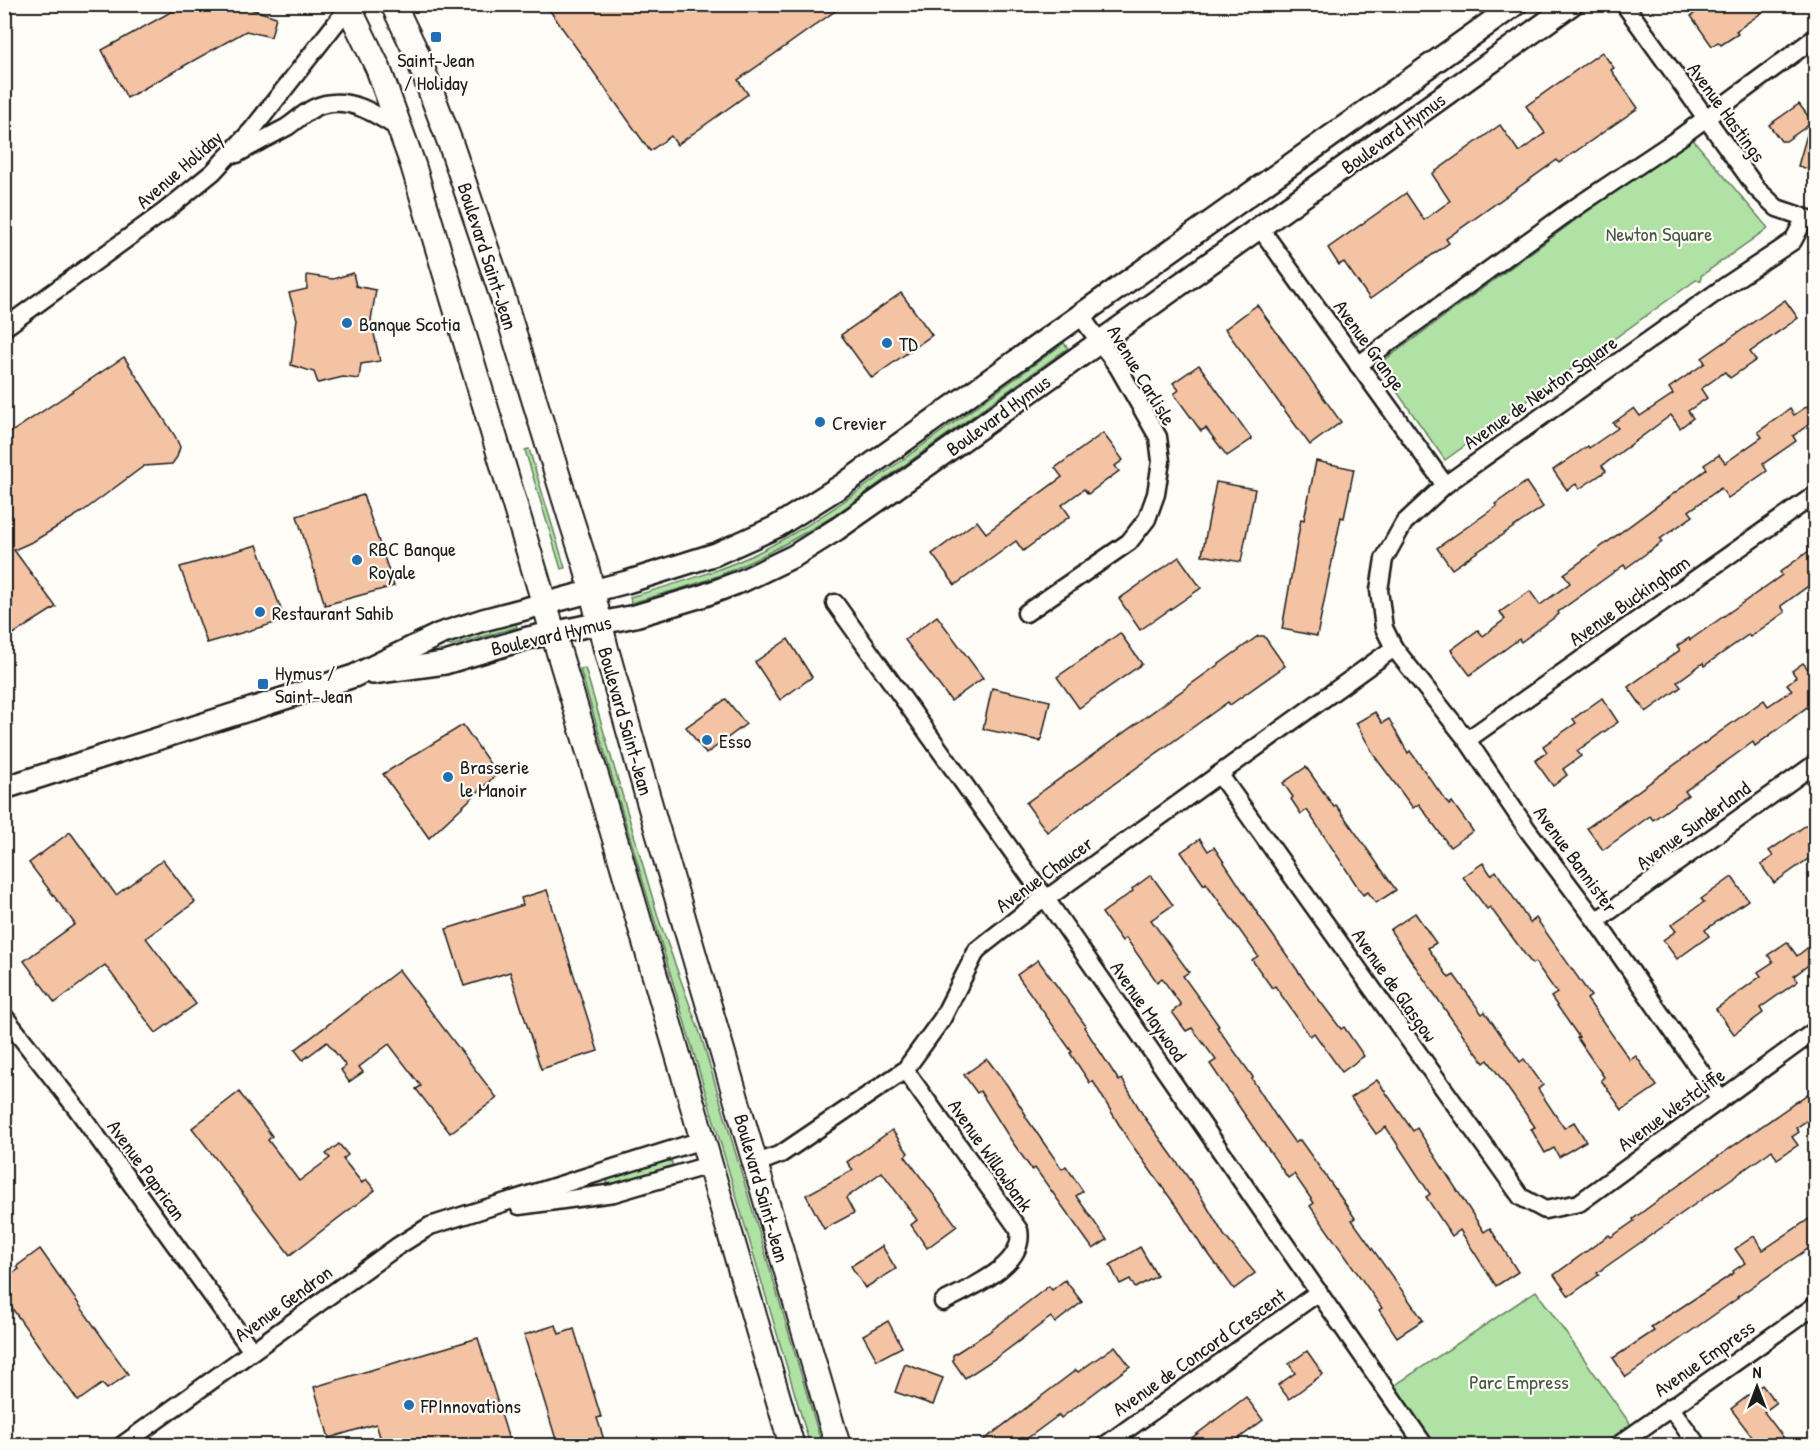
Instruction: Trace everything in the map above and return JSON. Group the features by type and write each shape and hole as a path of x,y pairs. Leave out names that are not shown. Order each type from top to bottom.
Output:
{"main road":[{"name":"Boulevard Saint-Jean","path":"393,4 416,52 467,190 574,526 648,798 838,1446"},
{"path":"350,5 378,68 401,130 554,633 792,1446"}],"street":[{"name":"Boulevard Hymus","path":"4,788 354,676 440,634 545,603 664,572 717,554 757,537 796,516 928,424 1516,4"},
{"name":"Boulevard Hymus","path":"354,676 444,663 528,638 635,616 702,596 750,578 794,556 894,489 1572,4"},
{"name":"Avenue Hastings","path":"1624,4 1757,189 1777,208 1810,219"},
{"name":"Avenue Holiday","path":"4,328 165,211 225,160 252,130 350,5"},
{"path":"1358,365 1815,37"},
{"path":"1413,78 1432,104"},
{"path":"225,160 290,125 312,109 327,104 344,103 363,108 401,130"},
{"name":"Avenue de Newton Square","path":"1394,648 1384,627 1379,590 1384,559 1404,523 1444,485 1714,294 1793,241 1810,219"},
{"name":"Avenue Grange","path":"1260,228 1444,485"},
{"name":"Avenue Carlisle","path":"1026,613 1129,542 1147,519 1156,494 1161,461 1158,437 1118,367 1080,315"},
{"name":"Avenue Buckingham","path":"1467,740 1815,494"},
{"name":"Avenue Maywood","path":"835,603 1046,899 1425,1446"},
{"name":"Avenue Bannister","path":"1394,648 1467,740 1527,829 1596,921 1720,1099"},
{"name":"Avenue Chaucer","path":"755,1164 781,1154 905,1070 942,1019 977,950 1037,903 1046,899 1394,648"},
{"name":"Avenue Sunderland","path":"1596,921 1815,763"},
{"name":"Avenue de Glasgow","path":"1219,774 1521,1197 1545,1210"},
{"name":"Avenue Paprican","path":"4,1016 77,1109 252,1351"},
{"name":"Avenue Westcliffe","path":"1545,1210 1578,1203 1815,1030"},
{"name":"Avenue Willowbank","path":"905,1070 1019,1230 1021,1242 1012,1257 995,1273 943,1302"},
{"name":"Avenue Gendron","path":"121,1446 410,1237 430,1226 702,1140"},
{"name":"Avenue Gendron","path":"479,1212 614,1193 709,1165"},
{"name":"Avenue de Concord Crescent","path":"1104,1446 1319,1292"},
{"name":"Avenue Empress","path":"1617,1446 1815,1305"},
{"path":"1670,1407 1698,1446"}],"green space":[{"name":"Newton Square","path":"1690,136 1768,228 1701,276 1701,281 1696,280 1445,460 1378,365"},
{"path":"1064,343 1068,348 832,517 728,572 631,603 630,597 724,567 791,535 860,490"},
{"path":"529,449 565,568 561,569 525,450"},
{"path":"515,621 517,627 451,646 447,645 447,643"},
{"path":"585,668 659,920 701,1036 822,1445 810,1445 580,669"},
{"path":"665,1160 672,1162 672,1168 611,1186 607,1182 609,1177"},
{"name":"Parc Empress","path":"1536,1291 1636,1432 1617,1445 1428,1445 1388,1390"}],"building":[{"path":"185,4 248,4 251,9 276,17 271,37 246,31 127,98 102,50"},
{"path":"545,4 845,4 738,80 748,94 677,145 671,136 650,151"},
{"path":"1708,4 1774,4 1736,31 1738,34 1721,45 1718,42 1712,46 1691,16"},
{"path":"1602,52 1614,68 1611,70 1638,108 1559,163 1557,160 1446,239 1449,243 1370,299 1344,262 1339,265 1328,248 1406,193 1424,220 1450,201 1432,174 1500,125 1519,152 1545,133 1526,106"},
{"path":"1799,104 1811,120 1815,120 1815,171 1798,166 1810,124 1786,141 1781,141 1769,125"},
{"path":"353,273 356,286 376,290 371,320 380,361 361,364 359,379 343,377 318,383 314,372 291,365 297,319 289,293 307,289 307,275 333,279"},
{"path":"901,293 932,335 872,378 841,335"},
{"path":"1785,300 1798,318 1750,352 1756,360 1730,378 1725,372 1701,389 1707,398 1688,411 1693,418 1680,428 1671,415 1602,466 1606,471 1579,489 1576,484 1567,490 1553,470 1618,428 1613,423 1634,408 1640,416 1673,394 1669,388 1705,363 1702,358"},
{"path":"1257,305 1341,422 1310,445 1225,329"},
{"path":"124,357 175,436 180,447 177,457 172,464 144,466 82,512 34,541 14,550 56,607 4,640 4,437"},
{"path":"1199,365 1252,439 1227,456 1206,428 1201,431 1174,394 1179,390 1173,383"},
{"path":"1815,401 1815,420 1793,436 1796,441 1763,464 1767,471 1728,498 1721,488 1689,511 1693,516 1660,539 1662,542 1626,568 1624,565 1558,612 1559,614 1521,642 1519,639 1470,675 1451,650 1478,630 1483,636 1505,619 1500,612 1530,591 1540,605 1570,583 1564,574 1707,469 1704,465 1719,455 1725,463 1762,437 1758,432 1790,409 1794,415"},
{"path":"1103,433 1123,460 1115,466 1119,471 1088,494 1084,489 1062,505 1070,516 1023,551 1016,541 955,585 932,554 977,521 986,533 1062,477 1055,468"},
{"path":"1316,461 1354,469 1344,518 1341,517 1317,636 1282,629 1301,519 1304,520"},
{"path":"1216,482 1255,489 1241,562 1202,555"},
{"path":"1526,482 1543,507 1452,569 1437,548 1497,506 1495,504"},
{"path":"363,495 394,586 325,605 297,516"},
{"path":"257,545 285,620 207,643 180,567"},
{"path":"1809,551 1815,560 1815,581 1781,606 1785,612 1704,666 1703,663 1677,682 1681,687 1646,712 1628,687 1680,650 1677,646 1689,638 1690,640 1782,575 1780,572"},
{"path":"1179,557 1201,588 1140,630 1119,599"},
{"path":"937,616 983,678 951,701 905,640"},
{"path":"1120,633 1142,664 1079,708 1057,677"},
{"path":"1258,636 1264,636 1285,666 1230,705 1228,702 1047,832 1026,803"},
{"path":"788,639 812,677 780,700 755,662"},
{"path":"1803,663 1808,669 1815,664 1815,701 1755,746 1753,742 1685,791 1688,795 1653,820 1650,816 1603,850 1587,828 1764,700 1768,706 1792,690 1787,684 1796,677 1792,671"},
{"path":"992,688 1050,701 1041,741 983,729"},
{"path":"1602,698 1618,722 1577,751 1581,756 1563,769 1567,775 1553,786 1535,761 1547,752 1543,746 1576,723 1573,719"},
{"path":"726,699 746,724 706,754 686,727"},
{"path":"1375,712 1382,723 1389,719 1408,753 1410,751 1449,805 1452,802 1473,831 1450,847 1419,804 1413,808 1376,758 1356,723"},
{"path":"463,725 497,774 429,838 383,774"},
{"path":"1306,767 1396,890 1376,903 1368,892 1363,895 1307,810 1301,814 1291,799 1293,797 1283,783"},
{"path":"1815,819 1815,854 1774,883 1761,865 1773,856 1769,851"},
{"path":"70,832 116,895 163,860 195,902 146,938 196,1004 156,1033 105,965 55,1003 24,961 75,924 29,863"},
{"path":"1200,839 1208,851 1214,847 1310,988 1341,1029 1344,1027 1364,1056 1342,1072 1314,1033 1310,1036 1275,986 1272,988 1252,960 1258,956 1181,852"},
{"path":"1483,863 1491,875 1496,871 1530,923 1536,918 1591,996 1587,999 1630,1060 1636,1056 1657,1086 1622,1110 1601,1080 1604,1077 1577,1038 1579,1037 1551,997 1557,993 1535,962 1532,964 1490,907 1487,909 1463,877"},
{"path":"1151,875 1173,905 1151,920 1189,972 1183,976 1253,1077 1252,1079 1277,1118 1295,1143 1300,1140 1355,1218 1352,1220 1423,1320 1397,1337 1379,1310 1382,1308 1310,1206 1314,1203 1294,1174 1288,1178 1210,1064 1216,1060 1192,1028 1186,1031 1172,1012 1181,1005 1162,978 1157,982 1126,938 1122,941 1102,913"},
{"path":"1732,877 1748,900 1705,930 1709,936 1677,959 1663,940 1676,931 1671,925 1704,902 1701,899"},
{"path":"547,890 598,1051 541,1069 510,972 464,986 446,929 523,905 521,898"},
{"path":"1415,913 1436,943 1428,948 1449,978 1454,975 1482,1014 1485,1012 1520,1062 1524,1059 1543,1085 1538,1089 1564,1128 1574,1122 1586,1141 1559,1157 1554,1148 1545,1153 1531,1129 1535,1127 1488,1060 1484,1063 1453,1021 1390,930"},
{"path":"1787,942 1797,956 1815,942 1815,960 1794,976 1798,981 1760,1008 1763,1013 1734,1034 1716,1009 1761,976 1758,972 1773,962 1768,955"},
{"path":"1038,960 1086,1026 1084,1027 1119,1081 1122,1079 1143,1115 1197,1190 1224,1235 1255,1273 1234,1289 1204,1250 1181,1213 1127,1138 1093,1081 1090,1083 1070,1053 1072,1052 1017,975"},
{"path":"399,970 497,1098 450,1133 416,1089 421,1086 389,1044 359,1067 363,1072 349,1082 341,1070 346,1066 327,1042 303,1060 295,1050"},
{"path":"987,1059 1007,1085 1025,1116 1062,1169 1066,1166 1083,1191 1076,1196 1107,1240 1093,1249 1035,1168 1032,1170 980,1091 977,1093 964,1075"},
{"path":"1377,1080 1413,1131 1417,1128 1484,1232 1490,1228 1518,1272 1496,1286 1460,1230 1452,1236 1426,1197 1430,1194 1386,1127 1376,1134 1351,1098"},
{"path":"1815,1089 1815,1115 1796,1128 1799,1132 1792,1137 1798,1145 1777,1159 1772,1150 1597,1273 1599,1275 1569,1296 1554,1275 1609,1235 1611,1237 1634,1221 1633,1219 1713,1160"},
{"path":"239,1092 272,1136 268,1140 299,1181 330,1158 326,1154 339,1144 348,1155 343,1159 362,1183 366,1179 375,1190 290,1255 192,1128"},
{"path":"892,1130 908,1153 905,1156 957,1226 927,1248 911,1225 917,1220 882,1172 846,1198 854,1213 824,1229 806,1195 853,1170 847,1162"},
{"path":"1815,1215 1815,1244 1626,1377 1613,1358 1654,1331 1651,1327 1734,1273 1733,1271 1745,1263 1735,1249 1754,1236 1763,1250"},
{"path":"882,1246 896,1269 865,1288 851,1266"},
{"path":"1140,1247 1157,1276 1135,1288 1130,1279 1120,1284 1110,1265"},
{"path":"40,1249 128,1374 107,1389 102,1384 78,1401 4,1297 4,1279 19,1269 17,1266"},
{"path":"1065,1280 1082,1302 1055,1323 1051,1317 965,1378 953,1361 953,1355 989,1332 1049,1286 1052,1290"},
{"path":"888,1321 902,1347 877,1360 863,1335"},
{"name":"FPInnovations","path":"556,1325 559,1334 574,1329 601,1417 597,1418 606,1446 558,1446 524,1335"},
{"name":"FPInnovations","path":"478,1338 509,1440 490,1446 383,1446 376,1424 329,1438 314,1387"},
{"path":"1115,1346 1130,1366 1061,1418 1059,1415 1013,1446 976,1446 1076,1370 1078,1372"},
{"path":"1307,1351 1323,1374 1289,1399 1278,1385 1295,1373 1289,1364"},
{"path":"905,1364 943,1378 933,1405 895,1392"},
{"path":"1762,1385 1776,1403 1764,1412 1790,1446 1759,1446 1731,1409"},
{"path":"1246,1397 1263,1420 1229,1446 1181,1446"}],"place":[{"name":"Saint-Jean / Holiday","path":"436,37"},
{"name":"Banque Scotia","path":"347,323"},
{"name":"TD","path":"887,343"},
{"name":"Crevier","path":"820,422"},
{"name":"RBC Banque Royale","path":"357,560"},
{"name":"Restaurant Sahib","path":"260,612"},
{"name":"Hymus / Saint-Jean","path":"263,684"},
{"name":"Esso","path":"707,740"},
{"name":"Brasserie le Manoir","path":"448,777"},
{"name":"FPInnovations","path":"409,1405"}]}
